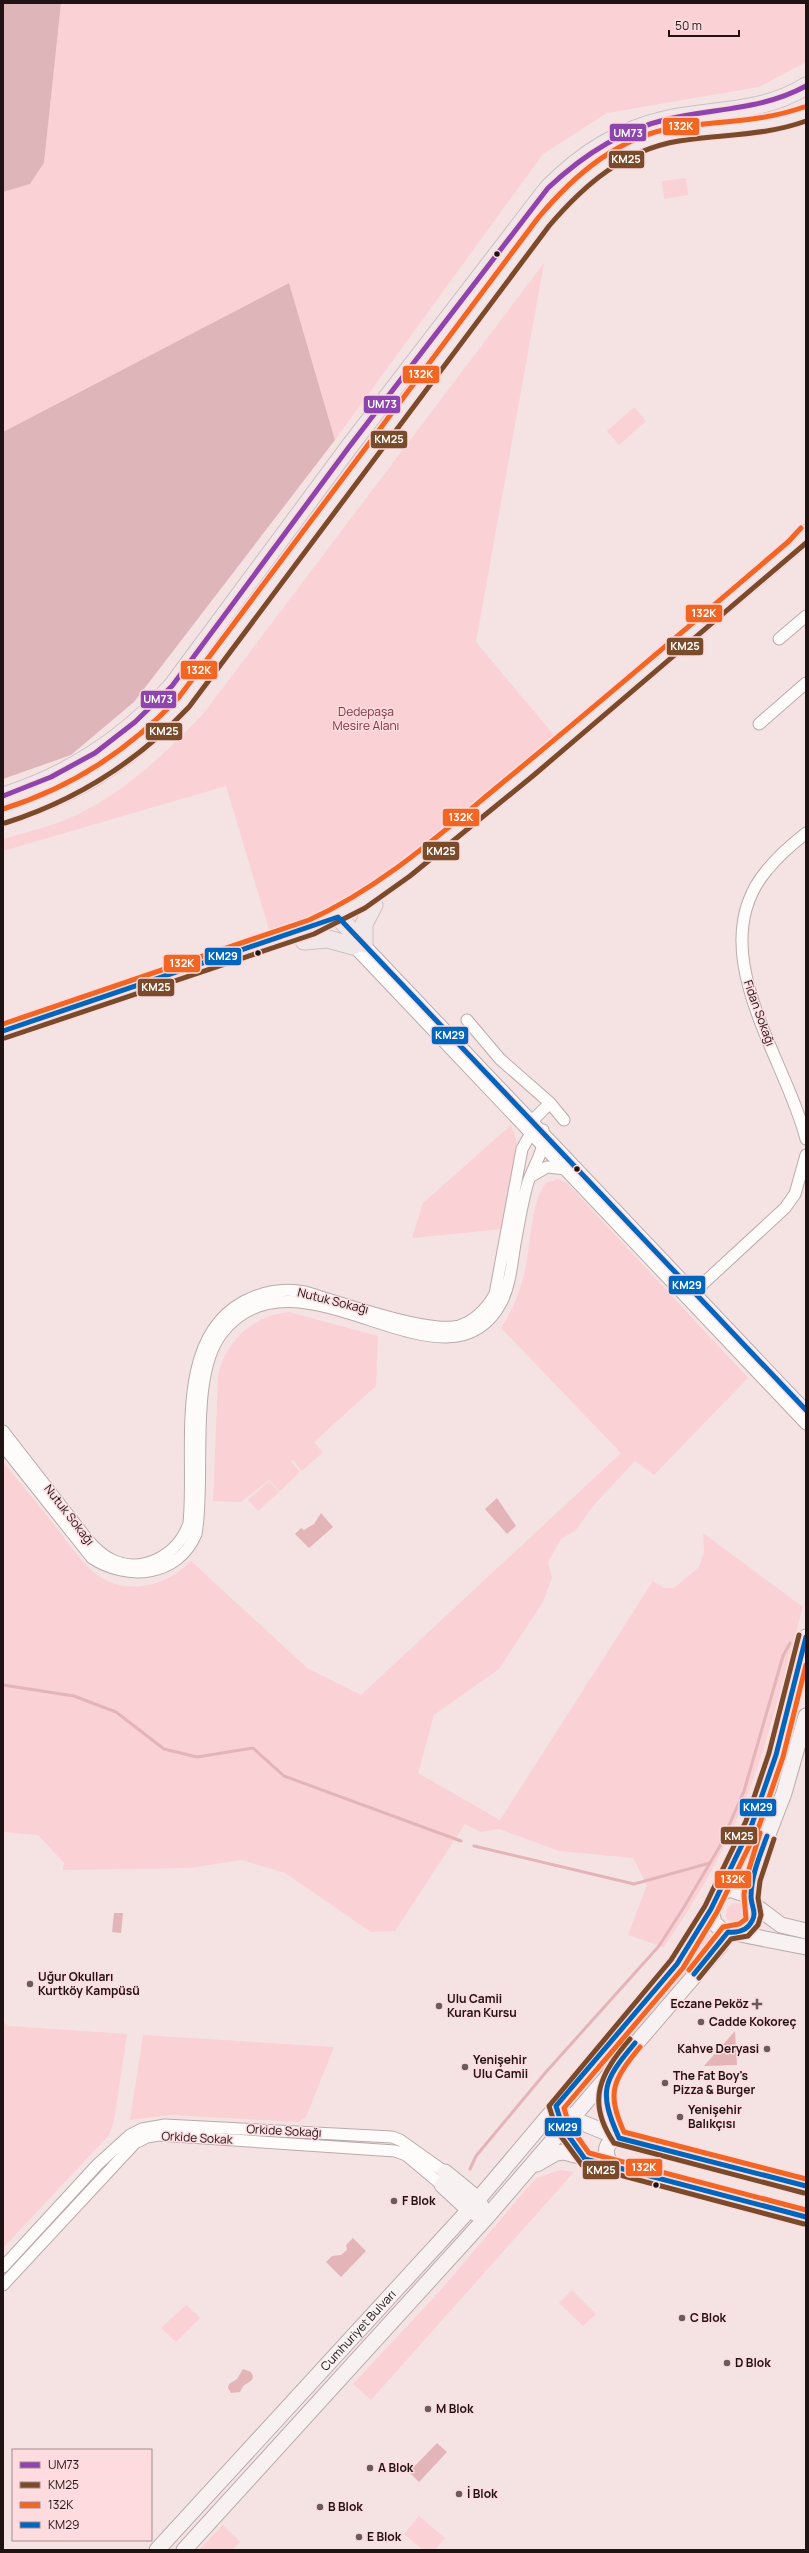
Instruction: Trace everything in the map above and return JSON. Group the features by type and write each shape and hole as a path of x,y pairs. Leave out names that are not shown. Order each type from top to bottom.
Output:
{"main road":[{"path":"3,796 36,785 84,760 123,734 160,699 418,357 548,188 564,172 596,147 620,134 668,119 771,104 790,96 806,86"},
{"path":"3,816 39,805 83,785 128,755 167,721 184,702 544,222 565,197 587,176 614,157 642,144 677,134 744,129 806,114"},
{"path":"3,1042 304,940 341,923 374,905 423,869 806,537"},
{"path":"3,1032 341,923 520,778 806,537"},
{"path":"359,945 364,924 374,905"},
{"path":"341,923 359,945"},
{"path":"304,940 328,939 359,945"}],"street":[{"path":"779,639 806,616"},
{"path":"759,724 806,683"},
{"name":"Fidan Sokağı","path":"806,832 766,871 748,907 741,933 742,952 750,991 806,1139"},
{"path":"359,945 543,1130 806,1410"},
{"path":"359,945 543,1146 806,1424"},
{"path":"467,1020 500,1059 550,1103 564,1120"},
{"path":"533,1120 550,1103"},
{"path":"532,1133 543,1130"},
{"name":"Nutuk Sokağı","path":"3,1446 92,1558 123,1572 148,1572 160,1569 186,1550 196,1534 203,1381 210,1353 226,1328 238,1317 255,1308 270,1303 295,1300 426,1336 445,1338 468,1334 491,1317 502,1300 510,1275 518,1226 530,1177 543,1146 543,1130"},
{"name":"Nutuk Sokağı","path":"3,1431 87,1539 101,1554 127,1565 146,1564 164,1556 181,1540 189,1523 194,1382 199,1356 218,1322 231,1310 249,1300 262,1294 287,1290 305,1292 428,1326 450,1327 472,1320 490,1303 499,1284 522,1149 532,1133"},
{"path":"694,1292 785,1208 795,1194 806,1155"},
{"path":"530,1177 547,1167 566,1169"},
{"name":"Cumhuriyet Bulvarı","path":"157,2550 451,2229 677,1964 711,1909 752,1824 800,1686 806,1638"},
{"name":"Cumhuriyet Bulvarı","path":"184,2550 486,2218 732,1932 742,1931 752,1923 754,1868 784,1793 806,1716"},
{"path":"718,1895 729,1889 736,1890 781,1925 806,1932"},
{"path":"711,1909 714,1923 732,1932 806,1947"},
{"path":"610,2072 606,2101 610,2120 619,2138"},
{"path":"556,2106 567,2123 585,2158"},
{"path":"567,2123 619,2138 806,2186"},
{"name":"Orkide Sokağı","path":"3,2267 98,2164 130,2135 148,2127 165,2125 392,2137 400,2140 443,2178"},
{"name":"Orkide Sokak","path":"3,2285 135,2143 147,2137 167,2136 400,2152 443,2178"},
{"path":"612,2166 605,2151 611,2140 619,2138"},
{"path":"523,2174 556,2153 564,2152 806,2217"},
{"path":"443,2178 471,2182 495,2179"},
{"path":"443,2178 473,2204 486,2218"},
{"path":"443,2178 454,2210 451,2229"}],"green space":[{"path":"61,3 806,3 806,62 759,87 607,113 543,154 335,440 289,283 3,432 3,192 30,184 44,163"},
{"path":"686,178 688,195 664,199 662,181"},
{"name":"Dedepaşa Mesire Alanı","path":"544,263 476,642 554,735 395,868 359,894 325,913 271,936 226,786 3,851 3,839 65,820 85,811 122,788 156,760 203,714"},
{"path":"634,407 646,421 619,445 607,431"},
{"path":"511,1125 517,1142 503,1229 412,1238 423,1203"},
{"path":"558,1179 567,1183 748,1378 654,1475 635,1461 593,1506 576,1530 561,1539 548,1562 552,1578 543,1602 499,1669 434,1715 418,1773 500,1820 653,1581 664,1588 674,1588 699,1567 704,1552 703,1533 803,1607 775,1710 751,1786 725,1845 686,1914 664,1947 628,1935 647,1885 633,1858 559,1851 499,1829 481,1832 465,1824 395,1931 371,1932 285,1873 242,1860 189,1868 63,1870 64,1863 38,1835 3,1832 3,1462 78,1556 99,1576 118,1585 141,1586 152,1584 173,1575 183,1569 191,1561 307,1668 361,1695 621,1453 501,1328 513,1306 522,1283 537,1200 546,1183"},
{"path":"289,1312 378,1336 376,1386 314,1442 323,1452 302,1471 293,1460 291,1461 300,1472 280,1491 269,1480 241,1502 213,1501 218,1377 221,1364 227,1352 243,1332 264,1318"},
{"path":"269,1481 279,1492 258,1511 248,1500"},
{"path":"737,1903 741,1904 747,1910 747,1918 741,1924 737,1925 733,1924 727,1918 726,1914 727,1910 733,1904"},
{"path":"707,1931 714,1940 700,1953 695,1949"},
{"path":"691,1950 698,1957 687,1972 581,2095 575,2095"},
{"path":"3,2022 9,2026 127,2034 114,2121 109,2135 3,2248"},
{"path":"143,2035 334,2047 306,2117 299,2122 171,2115 130,2120"},
{"path":"560,2170 574,2172 371,2400 353,2384 439,2292 530,2185 537,2178"},
{"path":"572,2290 596,2314 583,2326 559,2303"},
{"path":"186,2305 200,2318 176,2342 161,2328"},
{"path":"419,2516 445,2538 435,2550 423,2550 404,2534"},
{"path":"223,2525 240,2542 232,2550 199,2550"}],"shaded area":[{"path":"3,3 61,3 44,163 30,184 3,192"},
{"path":"289,283 335,440 134,702 71,755 3,779 3,432"},
{"path":"497,1498 516,1526 507,1534 485,1509"},
{"path":"321,1513 333,1527 309,1548 295,1534 301,1528 304,1530 314,1524"},
{"path":"114,1913 123,1913 121,1933 112,1932"},
{"path":"735,2031 737,2065 704,2066"},
{"path":"353,2238 366,2251 341,2277 326,2262 332,2256 341,2255 347,2250 346,2245"},
{"path":"243,2369 251,2372 253,2376 252,2380 243,2386 240,2392 231,2393 228,2388 229,2384 237,2379"},
{"path":"437,2443 447,2452 419,2482 409,2472"}],"waterway":[{"path":"470,2169 476,2156 546,2072 659,1946 684,1907 720,1846 744,1791 783,1656 790,1643"},
{"path":"3,1685 74,1696 116,1712 164,1749 197,1757 253,1748 284,1776 461,1841"},
{"path":"474,1846 634,1884 710,1863"}],"transit line":[{"name":"UM73","path":"3,796 51,777 95,753 135,722 172,686 349,447 548,188 561,176 604,145 634,130 686,115 773,100 806,86"},
{"name":"132K","path":"3,809 53,790 98,765 140,734 179,697 538,218 567,186 600,159 636,139 678,127 772,116 804,107"},
{"name":"KM25","path":"5,823 32,814 57,803 82,791 105,777 149,745 189,707 549,226 591,183 623,161 640,152 659,146 679,141 759,132 791,126 806,121"},
{"name":"132K","path":"3,1024 309,920 336,907 361,892 386,876 456,822 717,603 788,542 801,528"},
{"name":"KM25","path":"5,1038 314,934 365,908 410,876 534,775 806,543"},
{"name":"KM29","path":"3,1031 338,917 806,1410"},
{"name":"KM25","path":"799,1635 769,1753 746,1821 705,1906 671,1960 549,2106 557,2131 582,2165 804,2224"},
{"name":"KM29","path":"806,1637 776,1755 752,1824 711,1909 677,1964 556,2106 563,2128 585,2159 806,2217"},
{"name":"132K","path":"806,1665 783,1757 759,1826 717,1912 683,1968 564,2108 569,2125 589,2153 806,2210"},
{"name":"132K","path":"689,1970 723,1927 739,1924 746,1919 744,1895 746,1879 760,1833"},
{"name":"KM29","path":"694,1974 728,1932 742,1931 748,1927 752,1921 754,1912 751,1900 751,1889 756,1866 767,1836"},
{"name":"KM25","path":"699,1978 731,1939 748,1936 758,1925 761,1915 758,1898 760,1881 774,1839"},
{"name":"KM25","path":"630,2039 611,2064 600,2088 600,2113 605,2128 614,2143 804,2193"},
{"name":"KM29","path":"635,2043 616,2067 610,2077 607,2087 606,2097 608,2109 619,2138 806,2186"},
{"name":"132K","path":"640,2047 618,2078 615,2087 615,2106 624,2132 806,2179"}],"place":[{"name":"Uğur Okulları Kurtköy Kampüsü","path":"30,1984"},
{"name":"Eczane Peköz","path":"757,2004"},
{"name":"Ulu Camii Kuran Kursu","path":"439,2006"},
{"name":"Cadde Kokoreç","path":"701,2022"},
{"name":"Kahve Deryasi","path":"767,2049"},
{"name":"Yenişehir Ulu Camii","path":"465,2067"},
{"name":"The Fat Boy's Pizza & Burger","path":"665,2083"},
{"name":"Yenişehir Balıkçısı","path":"680,2117"},
{"name":"F Blok","path":"394,2201"},
{"name":"C Blok","path":"682,2318"},
{"name":"D Blok","path":"727,2363"},
{"name":"M Blok","path":"428,2409"},
{"name":"A Blok","path":"370,2468"},
{"name":"İ Blok","path":"459,2494"},
{"name":"B Blok","path":"320,2507"},
{"name":"E Blok","path":"359,2537"}]}
